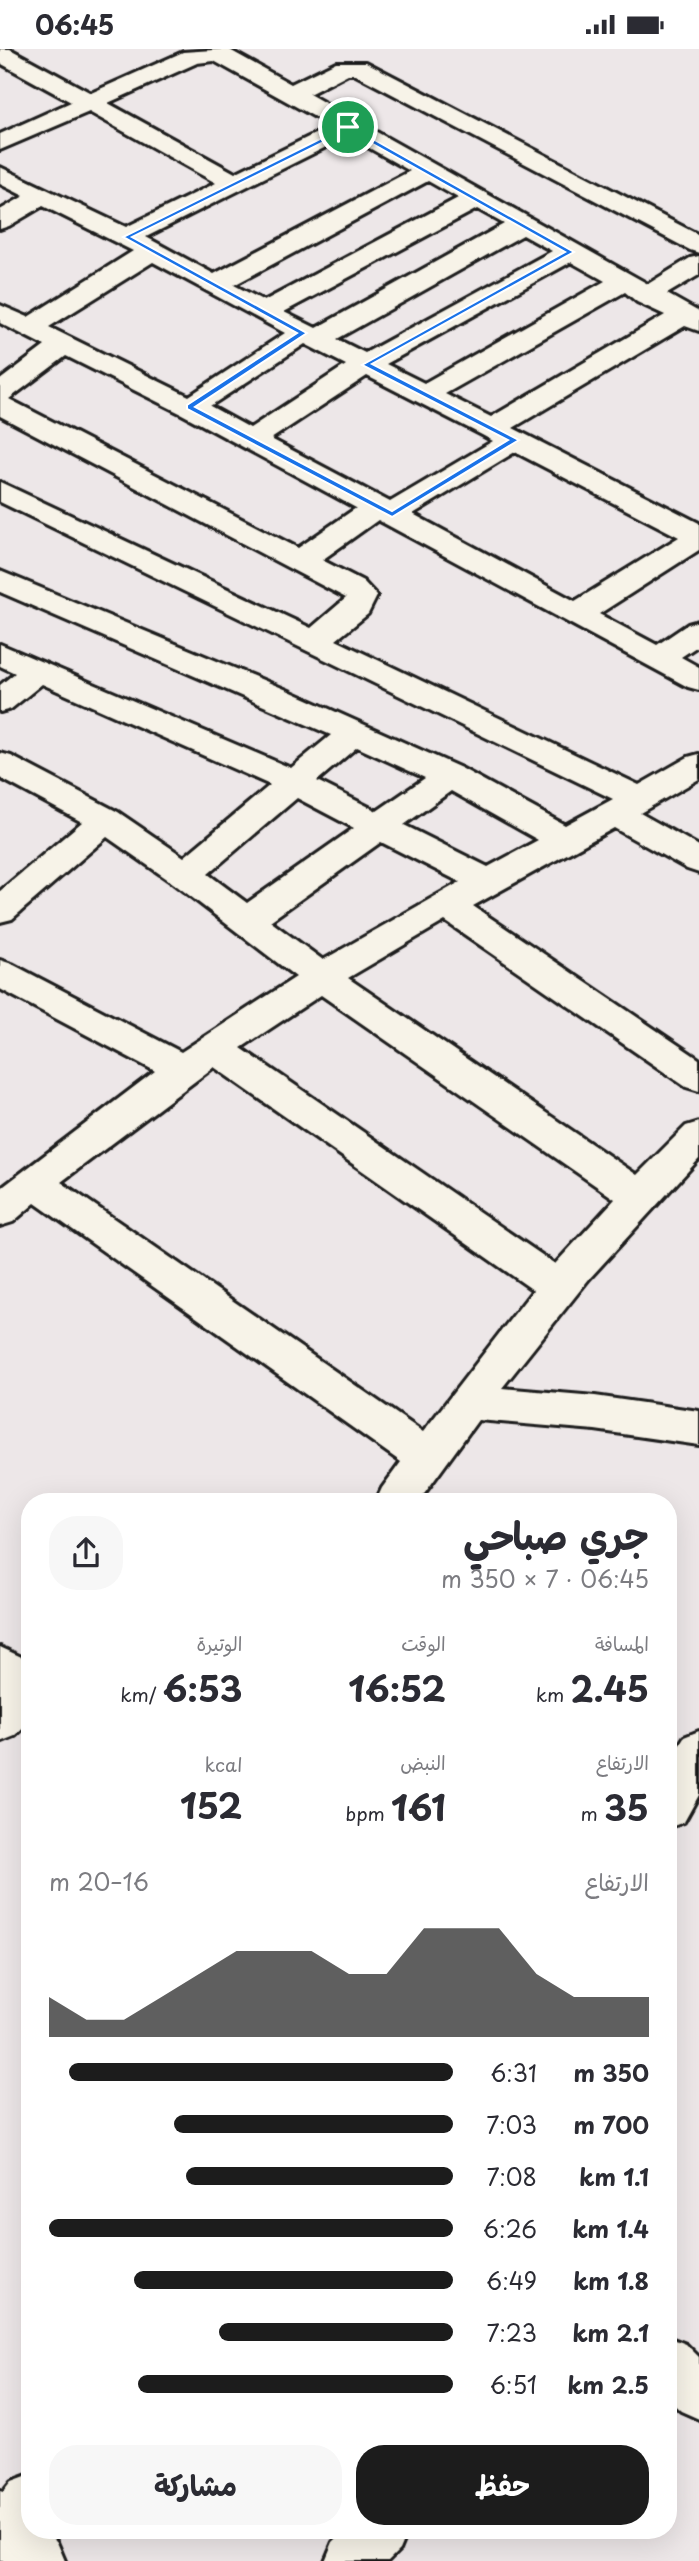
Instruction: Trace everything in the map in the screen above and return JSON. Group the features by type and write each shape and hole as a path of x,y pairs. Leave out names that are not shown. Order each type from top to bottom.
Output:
{"street":[{"path":"0,53 235,183"},
{"path":"0,143 191,57 218,53 646,296 692,319"},
{"path":"291,94 344,67 358,67 699,245"},
{"path":"126,237 348,127"},
{"path":"214,285 428,171"},
{"path":"0,174 699,536"},
{"path":"0,221 43,195"},
{"path":"264,313 476,199"},
{"path":"190,407 310,336 522,225"},
{"path":"29,328 152,251"},
{"path":"251,440 366,365 570,252"},
{"path":"646,296 699,264"},
{"path":"425,394 623,282"},
{"path":"0,313 190,407 699,680"},
{"path":"300,561 692,319"},
{"path":"0,393 64,344"},
{"path":"0,405 352,588 362,596 357,607 314,642"},
{"path":"0,491 314,642 627,806 699,861"},
{"path":"578,613 699,536"},
{"path":"0,581 450,776 565,840"},
{"path":"659,658 699,631"},
{"path":"0,654 294,783 490,883"},
{"path":"0,701 37,672"},
{"path":"186,874 354,733"},
{"path":"0,764 106,820 186,874 322,978 639,1196"},
{"path":"0,1211 33,1182 184,1070 322,978 699,765"},
{"path":"247,920 450,776"},
{"path":"0,911 106,820"},
{"path":"448,907 699,1077"},
{"path":"0,973 184,1070"},
{"path":"215,1049 559,1287"},
{"path":"402,1493 559,1287 639,1196 699,1136"},
{"path":"33,1182 429,1458"},
{"path":"469,1402 595,1413 699,1428"},
{"path":"0,1667 21,1679"},
{"path":"0,1721 21,1701"},
{"path":"677,2371 699,2393"}],"route":[{"path":"348,127 570,252 366,365 514,440 392,514 190,407 303,333 126,237 348,127"}]}
